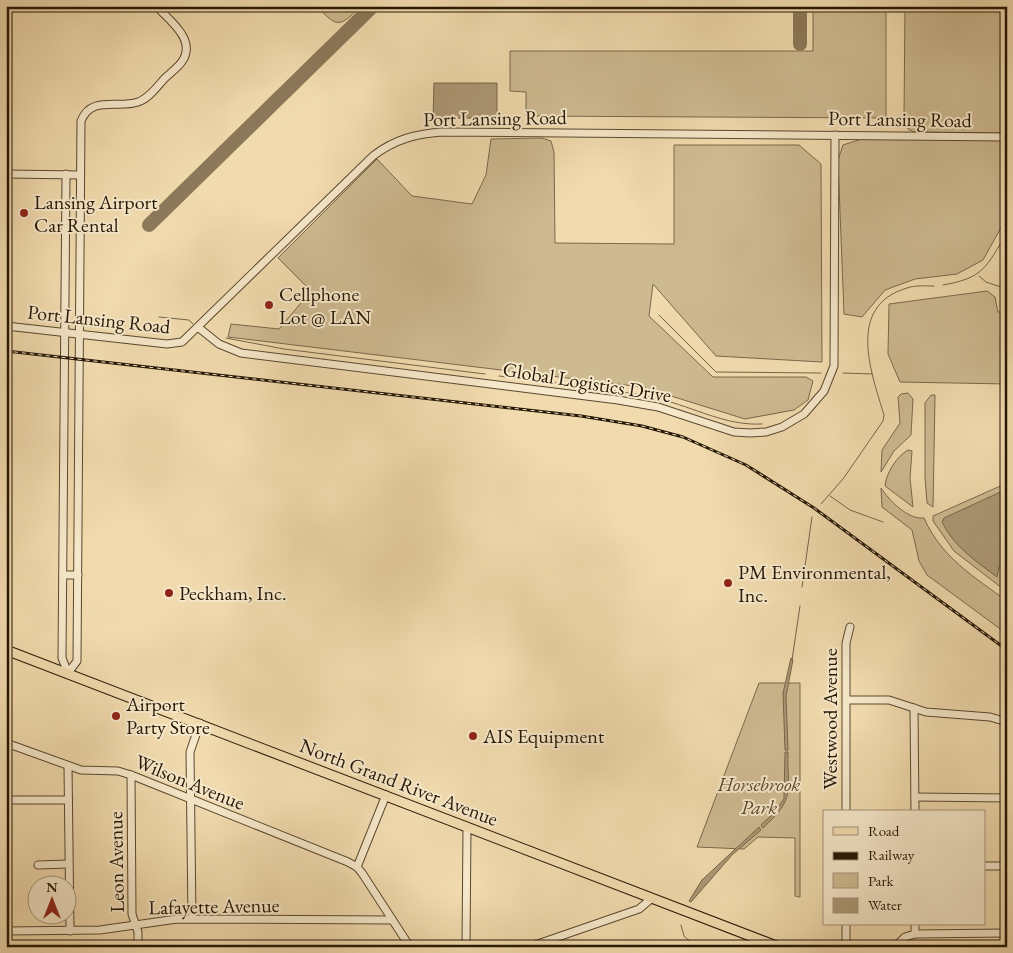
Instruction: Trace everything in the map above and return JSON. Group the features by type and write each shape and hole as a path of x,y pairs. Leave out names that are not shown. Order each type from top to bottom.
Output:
{"main road":[{"name":"North Grand River Avenue","path":"6,650 779,947"}],"street":[{"path":"68,673 77,661 81,127 86,111 99,104 141,102 183,61 186,50 184,37 156,6"},
{"name":"Port Lansing Road","path":"6,326 176,344 189,338 374,156 385,147 408,137 442,132 1007,137"},
{"name":"Global Logistics Drive","path":"199,328 219,344 241,353 628,401 684,414 734,432 766,432 782,428 804,414 817,402 830,380 836,355 835,135"},
{"path":"6,174 80,175"},
{"path":"66,174 62,658 68,673"},
{"path":"65,246 80,246"},
{"path":"64,384 67,379 74,379 75,419 79,430"},
{"path":"64,500 78,500"},
{"path":"63,575 78,575"},
{"name":"Westwood Avenue","path":"846,810 846,643 850,627"},
{"path":"847,700 889,700 939,714 990,717 1007,722"},
{"path":"914,708 915,810"},
{"path":"192,919 190,748 200,723"},
{"name":"Wilson Avenue","path":"6,743 88,772 113,770 131,775 357,867"},
{"path":"68,766 70,931"},
{"name":"Leon Avenue","path":"131,775 132,914 138,932 138,947"},
{"path":"386,795 357,867 410,947"},
{"path":"914,797 1007,798"},
{"path":"6,800 68,800"},
{"path":"466,947 467,827"},
{"path":"38,865 68,864"},
{"path":"986,866 1007,866"},
{"path":"534,946 639,909 652,898"},
{"name":"Lafayette Avenue","path":"6,930 100,930 134,924 192,919 392,920"},
{"path":"846,926 846,947"},
{"path":"915,926 915,934"},
{"path":"895,947 905,937 915,934 1007,934"}],"green space":[{"path":"316,6 361,6 348,18 338,22 329,18"},
{"path":"813,6 886,6 886,118 526,116 526,92 510,91 510,51 813,51"},
{"path":"905,6 1007,6 1007,133 914,132 908,129 904,117"},
{"path":"542,138 551,141 554,152 555,243 674,244 674,145 799,145 821,164 822,362 716,356 653,284 649,316 713,377 806,377 813,381 808,400 794,410 745,419 642,387 228,337 231,324 279,329 311,291 278,258 377,159 412,196 472,204 486,175 491,139"},
{"path":"862,139 1007,139 1007,217 983,260 957,274 915,279 885,290 862,317 844,314 838,160 843,145"},
{"path":"987,291 995,297 998,312 1007,312 1007,384 900,382 888,354 889,304"},
{"path":"908,393 913,399 911,435 894,451 881,472 882,450 900,423 898,397 901,394"},
{"path":"931,395 935,395 933,507 927,503 925,478 925,403"},
{"path":"908,450 912,451 910,478 913,507 885,486 887,476 893,465"},
{"path":"1007,483 1007,592 954,551 933,521 933,516"},
{"path":"881,488 905,513 918,518 924,518 931,532 949,555 1007,601 1007,634 927,575 919,561 912,530 882,507"},
{"name":"Horsebrook Park","path":"759,683 800,683 800,897 795,896 795,838 758,837 744,849 697,847"}],"water":[{"path":"434,83 497,83 497,118 433,118"},
{"path":"1007,489 1007,563 999,567 997,577 959,546 942,522 944,518"},
{"path":"791,658 793,660 786,696 788,750 785,750 783,693"},
{"path":"785,752 788,752 788,794 781,809 763,828 761,825 774,813 784,799"},
{"path":"759,827 761,830 732,855 691,902 689,901 702,880"}],"waterway":[{"path":"943,285 967,279 976,274 988,263 1007,233"},
{"path":"979,276 986,282 1007,289"},
{"path":"821,504 843,479 883,421 884,415 869,361 869,325 876,309 888,297 907,288 934,286"},
{"path":"659,315 716,372 821,373"},
{"path":"159,317 189,320 193,324"},
{"path":"226,338 284,349 485,374"},
{"path":"843,373 872,374"},
{"path":"499,376 599,388 639,395 672,402 722,419 748,424 762,424"},
{"path":"830,496 850,510 883,522"},
{"path":"802,587 812,517"},
{"path":"792,660 800,606"},
{"path":"681,925 684,936 696,947"}],"taxiway":[{"path":"149,225 373,6"},
{"path":"800,6 800,44"}],"railway":[{"path":"6,351 581,416 642,426 683,437 746,465 814,508 1007,650"}],"place":[{"name":"Lansing Airport Car Rental","path":"24,213"},
{"name":"Cellphone Lot @ LAN","path":"269,305"},
{"name":"PM Environmental, Inc.","path":"728,583"},
{"name":"Peckham, Inc.","path":"169,593"},
{"name":"Airport Party Store","path":"116,716"},
{"name":"AIS Equipment","path":"473,736"}]}
